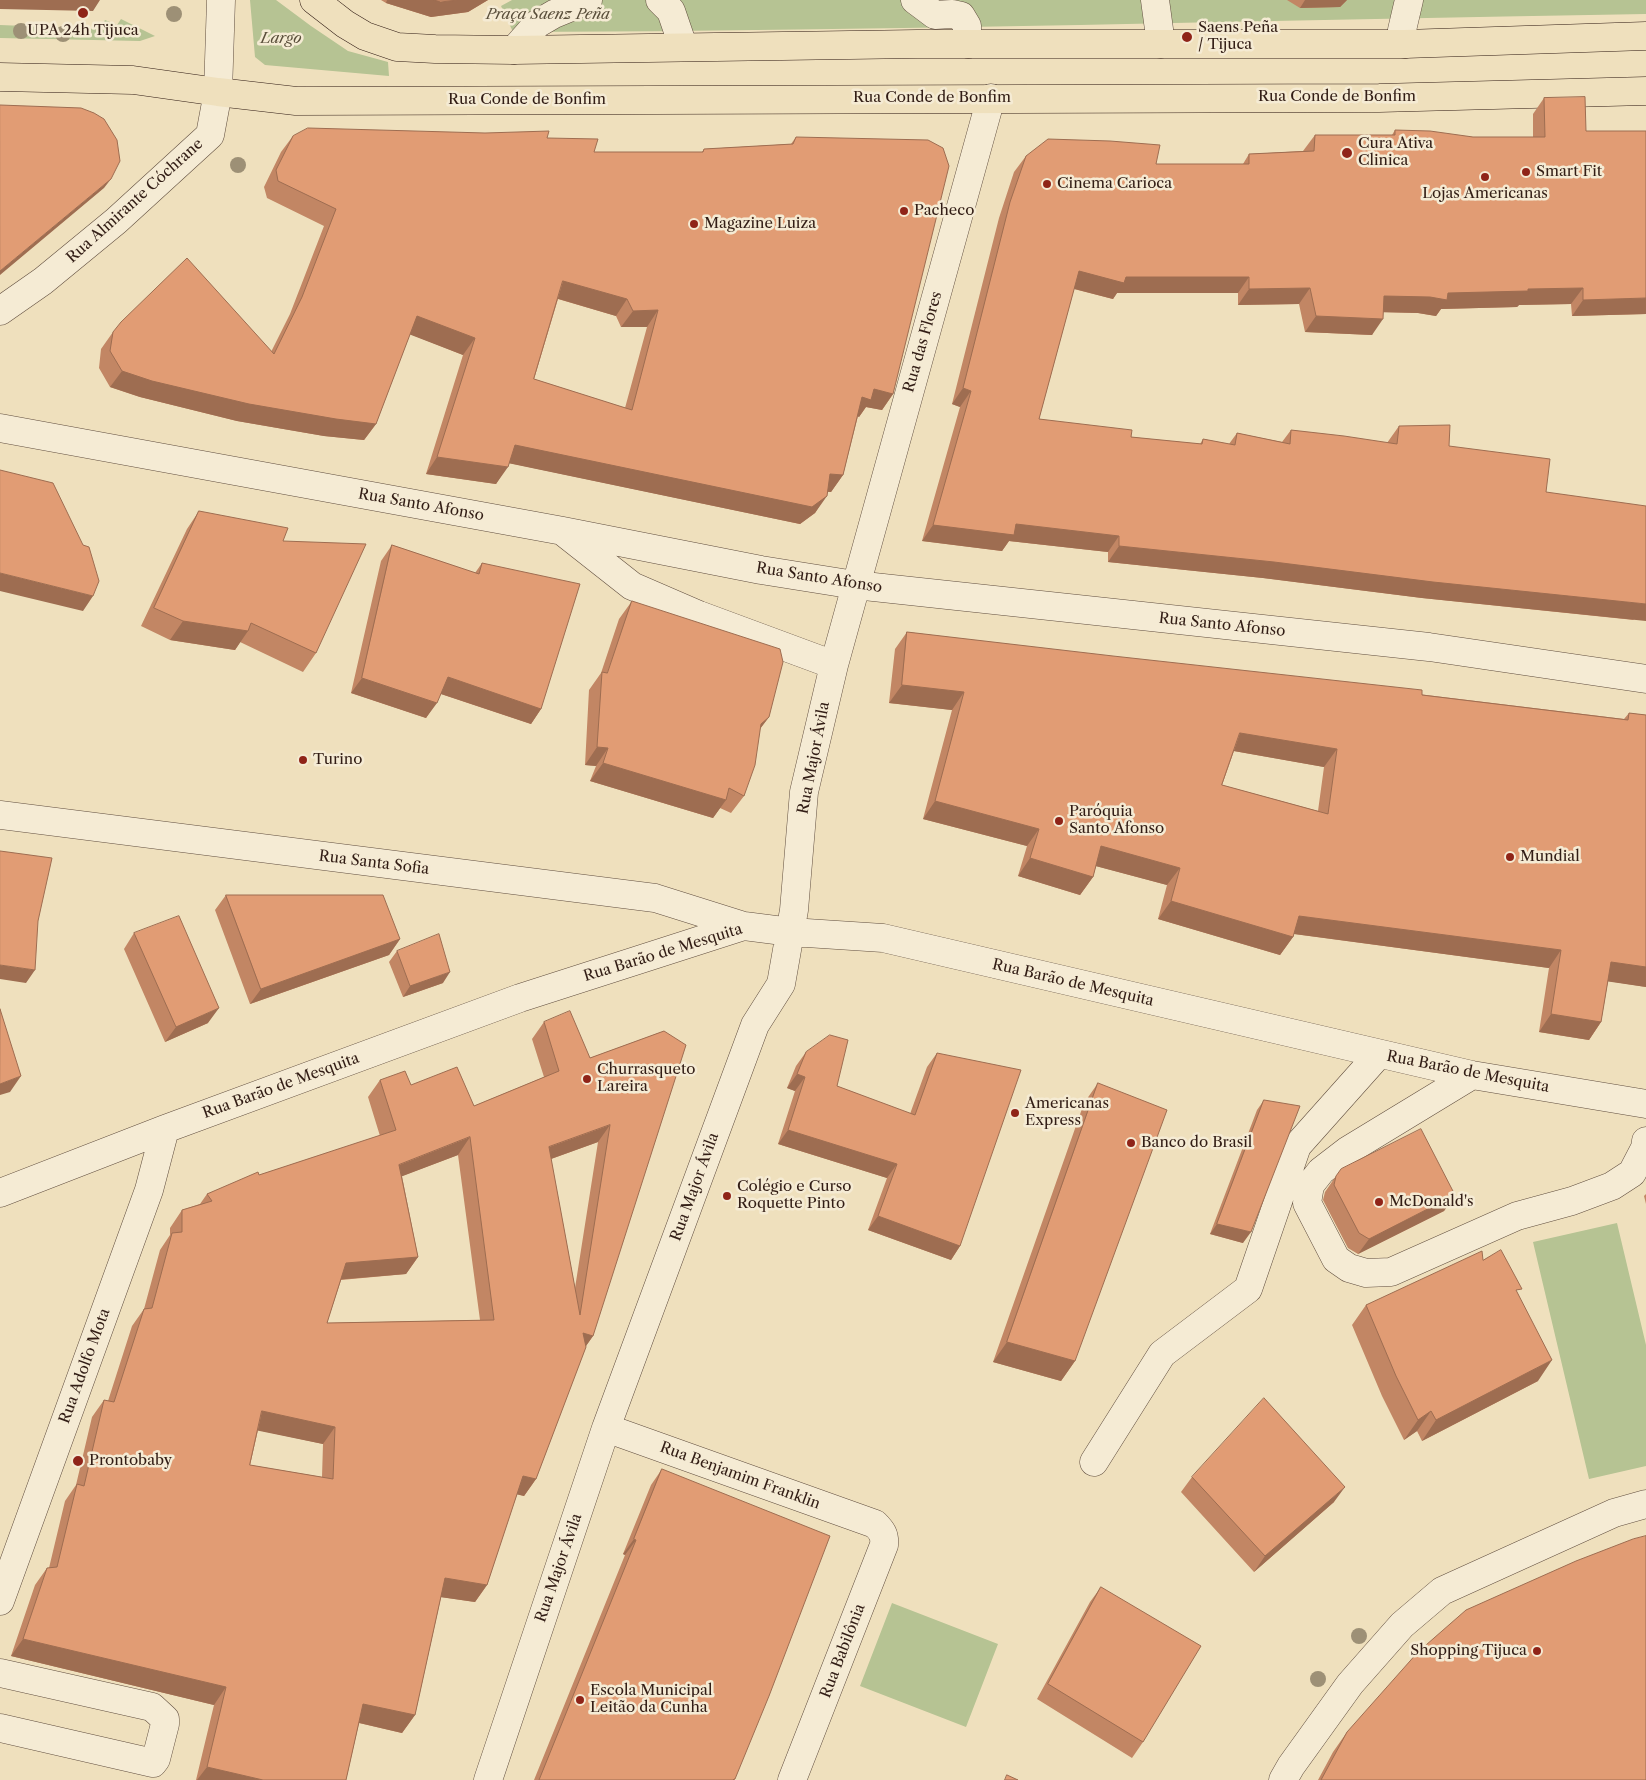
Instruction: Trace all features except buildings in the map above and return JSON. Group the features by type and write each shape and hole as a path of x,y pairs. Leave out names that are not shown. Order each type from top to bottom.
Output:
{"main road":[{"path":"314,0 345,24 365,36 397,47 435,49 514,50 683,46 968,44 1405,44 1646,36"},
{"name":"Rua Conde de Bonfim","path":"0,77 133,80 296,101 1379,98 1646,91"}],"street":[{"name":"Rua Almirante Cóchrane","path":"0,311 43,281 116,221 210,135 218,92 221,0"},
{"path":"514,50 537,24 554,14 588,0"},
{"path":"660,0 671,11 683,46"},
{"path":"915,0 935,14 961,16 967,26 968,44"},
{"path":"1155,0 1161,44"},
{"path":"1405,44 1402,30 1409,0"},
{"name":"Rua das Flores","path":"855,585 991,98"},
{"name":"Rua Santo Afonso","path":"0,428 563,531 761,570 855,585 1429,647 1646,679"},
{"path":"563,531 632,586 698,616 834,665"},
{"name":"Rua Major Ávila","path":"488,1780 606,1428 755,1025 781,984 791,932 804,792 855,585"},
{"name":"Rua Santa Sofia","path":"0,815 654,898 744,926"},
{"name":"Rua Barão de Mesquita","path":"0,1193 165,1129 520,998 744,926 791,932 884,938 1472,1076 1646,1104"},
{"path":"1094,1462 1162,1354 1248,1289 1297,1146 1379,1054"},
{"path":"1472,1076 1347,1150 1321,1171 1310,1185 1306,1204 1336,1260 1348,1268 1366,1273 1391,1272 1517,1216 1572,1201 1612,1186 1632,1172 1645,1148 1646,1142"},
{"name":"Rua Adolfo Mota","path":"0,1601 149,1190 165,1129"},
{"name":"Rua Benjamim Franklin","path":"606,1428 875,1524"},
{"path":"1283,1780 1350,1684 1402,1624 1442,1591 1614,1513 1646,1504"},
{"name":"Rua Babilônia","path":"792,1780 884,1545 882,1531 875,1524"},
{"path":"0,1673 152,1707 165,1718 166,1724 156,1759 153,1762 0,1728"}],"green space":[{"name":"Largo","path":"250,0 276,0 348,51 388,62 389,76 265,65 255,57"},
{"name":"Praça Saenz Peña","path":"512,0 1646,0 1646,14 938,27 513,32 501,6"},
{"path":"121,19 155,36 140,41 0,38 0,25 100,29 105,20 117,25"},
{"path":"1617,1223 1646,1345 1646,1466 1589,1479 1533,1242"},
{"path":"892,1603 998,1644 966,1727 860,1686"}],"place":[{"name":"UPA 24h Tijuca","path":"83,13"},
{"name":"Saens Peña / Tijuca","path":"1187,37"},
{"name":"Cura Ativa Clinica","path":"1347,153"},
{"name":"Smart Fit","path":"1526,172"},
{"name":"Lojas Americanas","path":"1485,177"},
{"name":"Cinema Carioca","path":"1047,184"},
{"name":"Pacheco","path":"904,211"},
{"name":"Magazine Luiza","path":"694,224"},
{"name":"Turino","path":"303,760"},
{"name":"Paróquia Santo Afonso","path":"1059,821"},
{"name":"Mundial","path":"1510,857"},
{"name":"Churrasqueto Lareira","path":"587,1079"},
{"name":"Americanas Express","path":"1015,1113"},
{"name":"Banco do Brasil","path":"1131,1143"},
{"name":"Colégio e Curso Roquette Pinto","path":"727,1196"},
{"name":"McDonald's","path":"1379,1202"},
{"name":"Prontobaby","path":"78,1461"},
{"name":"Shopping Tijuca","path":"1537,1651"},
{"name":"Escola Municipal Leitão da Cunha","path":"580,1700"}]}
